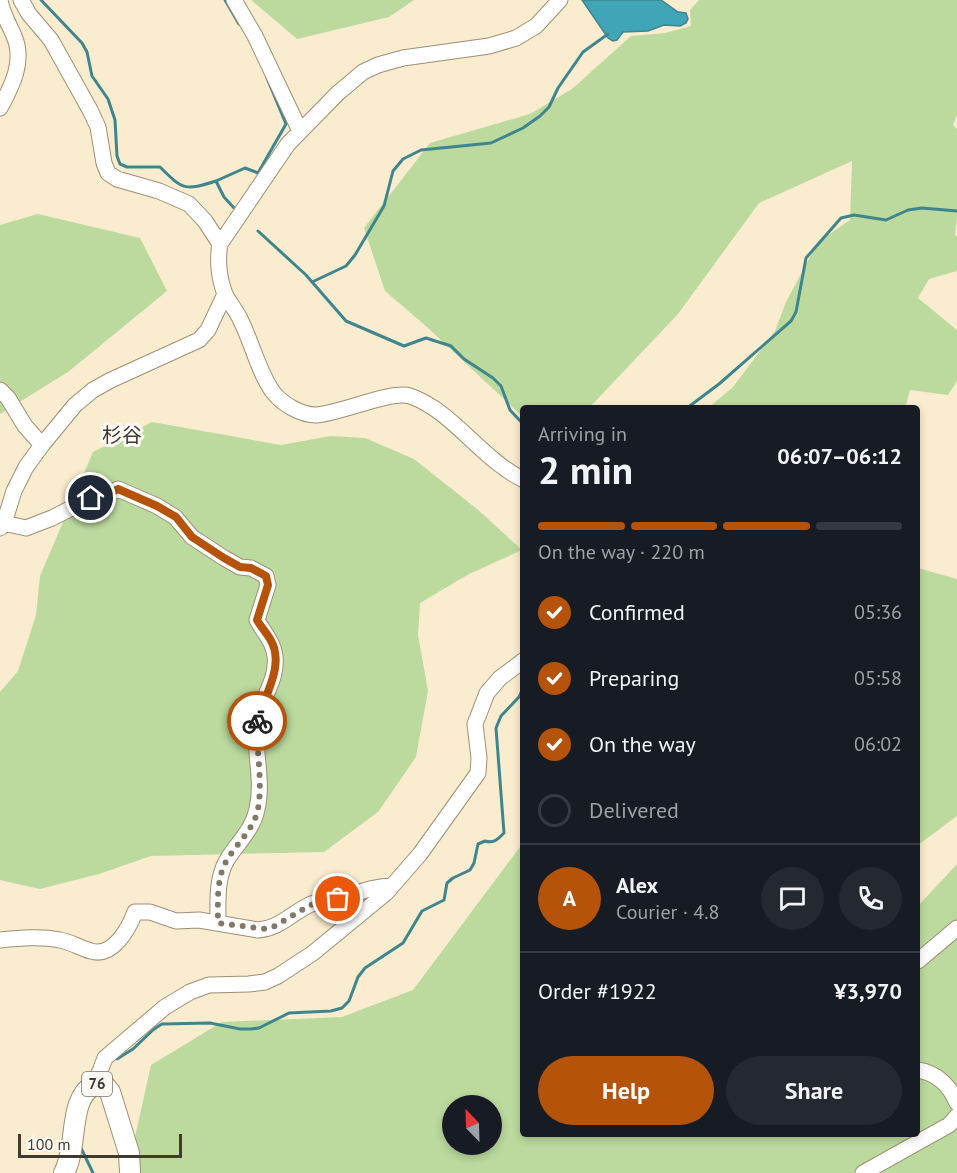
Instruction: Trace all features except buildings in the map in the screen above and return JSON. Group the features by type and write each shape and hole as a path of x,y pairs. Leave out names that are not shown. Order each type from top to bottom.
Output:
{"main road":[{"name":"76","path":"63,1173 72,1154 78,1102 88,1088 96,1084 104,1085 110,1092 129,1153 130,1173"}],"street":[{"path":"0,0 18,53 15,78 0,108"},
{"path":"21,0 29,14 51,40 90,110 98,127 104,164 108,173 117,179 159,191 189,204 205,221 219,244"},
{"path":"234,0 255,36 300,132"},
{"path":"520,478 490,459 445,417 408,396 389,398 315,415 292,409 273,393 241,320 225,294 218,259 219,244 288,144 338,93 363,72 403,58 489,46 516,38 536,26 560,0"},
{"path":"218,923 220,876 226,861 248,831 257,811 260,789 257,720 274,676 275,657 272,640 257,620 268,585 266,576 251,568 240,567 224,558 192,537 176,517 118,489 103,497 91,498 52,518 26,528 2,525 19,479 42,445 75,405 93,390 111,380 199,340 208,330 225,294"},
{"path":"0,390 8,398 25,426 42,445"},
{"path":"96,1084 105,1058 165,1007 190,992 209,986 265,982 278,976 313,953 392,886 439,828 478,773 475,724 487,693 500,678 520,663"},
{"path":"0,940 22,938 61,940 93,952 111,947 120,939 130,925 135,912 150,912 176,921 199,920 266,929 310,905 378,886 392,886"},
{"path":"920,959 957,928"},
{"path":"920,1071 938,1077 952,1091 957,1103"},
{"path":"863,1173 949,1125 957,1116"}],"green space":[{"path":"251,0 414,0 389,17 297,39"},
{"path":"699,0 957,0 957,115 953,125 957,129 955,235 957,236 957,271 929,279 918,298 957,330 957,381 948,395 910,390 906,405 712,405 733,387 775,331 786,302 818,242 850,220 852,161 759,203 678,314 592,405 520,405 520,414 385,291 364,228 430,143 530,114 572,89 631,36 665,33 691,26 690,10"},
{"path":"38,214 140,238 167,291 68,372 0,414 0,225"},
{"path":"152,422 281,445 331,436 365,438 414,459 477,509 520,548 520,551 469,574 420,603 418,635 428,691 416,757 378,812 324,852 151,856 99,874 40,889 0,880 0,692 18,671 36,615 40,576 93,452"},
{"path":"920,569 957,579 957,816 920,844"},
{"path":"520,847 520,1137 920,1137 920,904 957,864 957,1173 127,1173 151,1065 222,1022 342,1017 413,990"}],"water":[{"path":"582,0 661,0 678,12 686,13 688,19 680,26 664,25 648,31 623,32 617,40 613,41 608,38"}],"waterway":[{"path":"41,0 82,43 87,52 92,76 108,99 115,120 117,156 120,164 127,167 160,167 174,180 185,186 191,187 216,181 224,197 235,209"},
{"path":"225,0 239,24"},
{"path":"312,282 346,266 355,255 384,206 393,171 403,159 421,150 491,143 523,128 549,107 558,88 583,52 608,34"},
{"path":"216,181 245,168 258,173 286,124 267,78"},
{"path":"691,405 719,384 791,321 796,312 806,258 841,218 854,215 886,220 908,210 922,208 957,211"},
{"path":"258,231 306,275 346,321 404,346 426,338 451,346 464,359 501,386 510,410 520,421"},
{"path":"117,1059 133,1049 162,1024 210,1023 251,1029 259,1028 289,1013 331,1011 342,1008 349,1001 358,977 365,968 403,943 422,911 444,900 447,883 470,870 478,844 498,839 504,833 496,728 501,716 520,695"},
{"path":"81,1148 93,1173"}],"way so far":[{"path":"257,721 260,789 257,811 248,831 226,861 220,876 218,923 258,930 266,929 310,905 338,899"}],"district":[{"name":"杉谷","path":"122,435"}],"route":[{"path":"91,498 103,497 118,489 157,506 176,517 192,537 224,558 240,567 251,568 266,576 268,585 257,620 272,640 275,657 274,676 257,721"}]}
